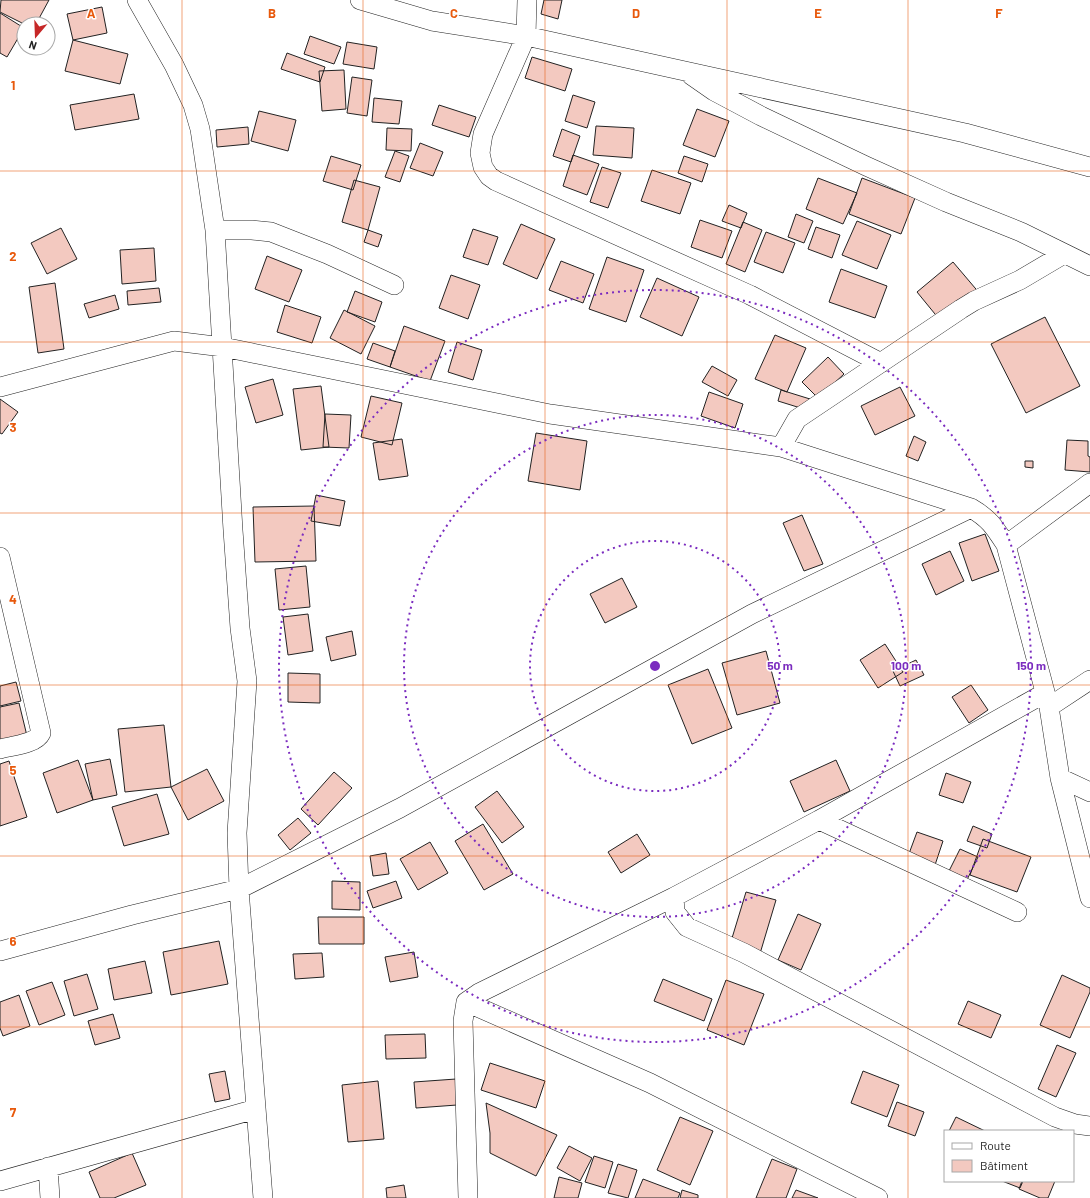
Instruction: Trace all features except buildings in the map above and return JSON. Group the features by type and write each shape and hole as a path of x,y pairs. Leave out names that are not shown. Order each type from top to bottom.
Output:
{"street":[{"path":"137,0 174,65 193,105 200,129 215,230 233,530 240,628 247,681 237,833 239,889 263,1198"},
{"path":"360,0 432,21 526,36 966,133 1090,167"},
{"path":"527,0 526,36 483,134 480,153 483,167 489,176 496,181 750,295 881,363"},
{"path":"685,70 714,91 775,122 866,166 946,202 1021,232 1090,266"},
{"path":"215,230 252,230 271,232 327,254 394,285"},
{"path":"781,447 797,419 974,301 1020,280 1064,254"},
{"path":"0,387 174,341 223,347 550,414 781,447 971,508 993,524 1006,545 1047,700 1060,778 1090,898"},
{"path":"1006,545 1090,483"},
{"path":"0,951 132,915 239,889 400,808 752,614 971,508"},
{"path":"0,557 41,732 39,736 30,741 0,749"},
{"path":"468,1198 463,1021 466,1002 479,993 674,897 1047,700 1090,680"},
{"path":"1060,778 1090,792"},
{"path":"819,820 1017,912"},
{"path":"674,897 675,912 687,927 744,953 1055,1117 1075,1124 1090,1126"},
{"path":"466,1002 650,1083 878,1198"},
{"path":"0,1181 256,1109"},
{"path":"48,1167 50,1198"}]}
